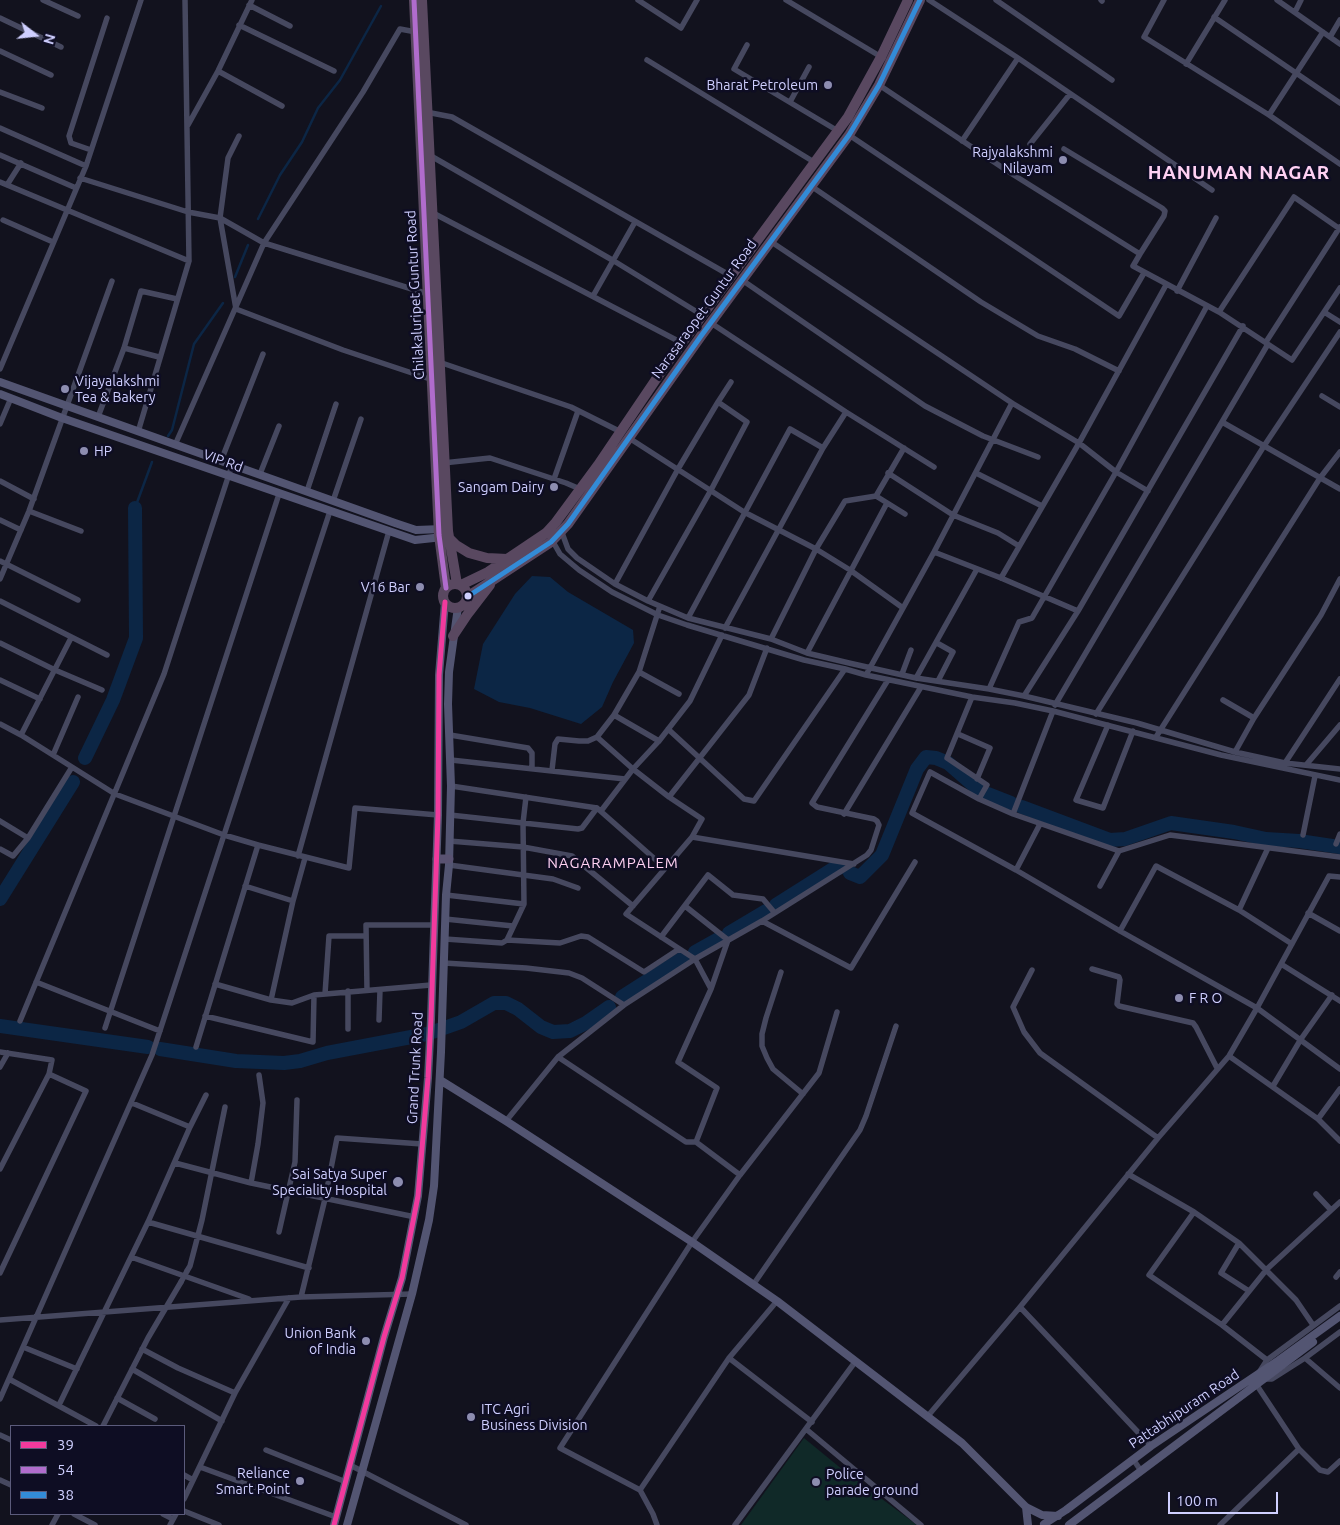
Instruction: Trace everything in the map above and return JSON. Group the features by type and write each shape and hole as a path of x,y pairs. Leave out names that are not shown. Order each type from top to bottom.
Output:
{"highway":[{"name":"Narasaraopet Guntur Road","path":"467,597 550,536 556,522 580,490 711,323 849,135 879,85 885,60 908,0"},
{"name":"Narasaraopet Guntur Road","path":"459,585 488,572 507,559 550,536 562,532 682,343 838,132 885,60 920,0"},
{"name":"Chilakaluripet Guntur Road","path":"414,1 424,112 431,156 439,362 440,463"},
{"name":"Chilakaluripet Guntur Road","path":"414,1 424,112 428,294 432,380 440,463 446,588"},
{"name":"Chilakaluripet Guntur Road","path":"444,534 459,585"},
{"path":"444,534 469,553 487,558 507,559"},
{"path":"453,636 495,578"},
{"path":"459,585 466,590 467,597 464,603 458,607 451,606 445,602 446,588 459,585"}],"main road":[{"path":"437,858 449,862"}],"street":[{"path":"44,0 78,16"},
{"path":"0,369 86,166 142,0"},
{"path":"138,432 189,261 185,0"},
{"path":"638,0 681,28 697,0"},
{"path":"786,0 885,60"},
{"path":"929,0 1212,190"},
{"path":"996,0 1112,80"},
{"path":"1164,0 1144,37 1269,115 1340,164"},
{"path":"1186,64 1224,0"},
{"path":"1277,0 1340,44"},
{"path":"1294,12 1301,0"},
{"path":"187,127 218,71 251,2 290,26"},
{"path":"1214,17 1340,103"},
{"path":"0,18 61,46"},
{"path":"91,150 71,143 69,136 107,18"},
{"path":"1330,37 1340,20"},
{"path":"239,25 334,71"},
{"path":"164,453 171,444 236,309 264,243 363,92 400,28 416,32"},
{"path":"1269,115 1323,32"},
{"path":"747,45 734,69 838,132"},
{"path":"0,51 51,74"},
{"path":"962,141 1018,58"},
{"path":"647,60 814,162"},
{"path":"790,102 810,67"},
{"path":"218,71 282,106"},
{"path":"879,85 962,141 1140,254"},
{"path":"0,92 42,108"},
{"path":"1030,144 1070,94"},
{"path":"424,112 452,117 731,276"},
{"path":"0,128 86,166"},
{"path":"849,135 1119,316 1144,273"},
{"path":"236,309 220,218 228,158 239,136"},
{"path":"1064,149 1162,208 1165,212 1133,266 1243,326 1292,360 1340,288"},
{"path":"0,155 76,188"},
{"path":"431,156 614,261 702,315"},
{"path":"7,185 21,163"},
{"path":"80,178 188,212 220,218 264,243 428,294"},
{"path":"0,182 189,261"},
{"path":"811,186 981,302 1038,336 1075,349 1120,371"},
{"path":"1013,814 1054,708 1267,343 1340,228 1294,197 1219,312"},
{"path":"433,213 682,343"},
{"path":"1178,291 1216,218"},
{"path":"3,220 53,242"},
{"path":"593,296 635,222"},
{"path":"770,241 1012,403 1079,443 1116,472 1148,491"},
{"path":"742,280 925,406 974,432 1038,457"},
{"path":"0,578 34,499 112,281"},
{"path":"1001,578 1120,371 1166,285"},
{"path":"98,417 124,348 141,291 177,299"},
{"path":"989,689 1018,622 1032,618 1116,472 1207,306"},
{"path":"236,309 343,350 432,380"},
{"path":"1324,312 1340,322"},
{"path":"711,323 846,412 934,467"},
{"path":"1024,696 1078,612 1243,326"},
{"path":"1096,714 1264,446 1340,332"},
{"path":"124,348 159,358"},
{"path":"221,461 263,354"},
{"path":"439,362 578,411 625,435 744,512 850,570 903,608"},
{"name":"VIP Rd","path":"0,382 416,530 444,534"},
{"path":"615,584 678,469 731,382"},
{"name":"VIP Rd","path":"0,394 62,418 415,540 444,534"},
{"path":"1322,396 1340,407"},
{"path":"0,424 11,398"},
{"path":"648,601 747,422 718,402"},
{"path":"866,675 934,552 1012,403"},
{"path":"307,492 336,404"},
{"path":"554,479 578,411"},
{"path":"725,628 823,448 846,412"},
{"path":"333,500 361,419"},
{"path":"1222,422 1340,489"},
{"path":"260,474 279,426"},
{"path":"688,618 790,429 823,448"},
{"path":"876,496 904,448"},
{"path":"1156,737 1320,478 1340,452"},
{"path":"440,463 490,458 554,479 580,490"},
{"path":"20,1021 164,674 232,465"},
{"path":"888,473 953,514 998,533 1020,546"},
{"path":"976,473 1042,506"},
{"path":"0,481 34,499"},
{"path":"105,1028 279,494"},
{"path":"771,639 816,550 845,501 876,496 905,514"},
{"path":"807,653 887,503"},
{"path":"29,511 81,531"},
{"path":"0,1399 152,1055 330,511"},
{"path":"0,520 21,530"},
{"path":"556,522 568,549 577,558 615,584 688,618 771,639 807,653 916,678 1024,696 1054,708 1108,725 1230,757 1340,780"},
{"path":"271,1000 301,857 389,531"},
{"path":"550,536 560,554 579,570 612,592 658,615 804,660 972,697 1096,714 1160,729 1235,752 1285,763 1340,769"},
{"path":"934,552 1001,578 1078,612"},
{"path":"0,560 78,600"},
{"path":"916,678 977,569"},
{"path":"1235,752 1254,718 1321,615 1340,579"},
{"path":"0,601 107,655"},
{"name":"Grand Trunk Road","path":"335,1521 397,1295 415,1217 420,1178 430,1050 437,858 439,675 445,602"},
{"path":"552,770 555,744 558,739 588,741 597,737 614,715 639,672 660,606"},
{"name":"Grand Trunk Road","path":"347,1525 412,1294 429,1220 434,1186 440,1080 446,894 449,862 449,672 458,607"},
{"path":"450,815 582,828 659,741 690,701 722,635"},
{"path":"21,735 71,638"},
{"path":"0,643 55,670 102,690"},
{"path":"937,643 953,652 938,681"},
{"path":"669,797 749,695 767,648"},
{"path":"902,674 911,650"},
{"path":"668,729 744,800 754,801 845,669"},
{"path":"639,672 679,694"},
{"path":"1285,763 1340,679"},
{"path":"0,680 40,699"},
{"path":"506,1121 558,1057 624,1005 695,959 762,921 854,864 871,850 879,826 877,821 817,807 812,803 888,680"},
{"path":"844,814 921,687"},
{"path":"52,755 78,697"},
{"path":"972,697 947,758 987,786 979,799"},
{"path":"1223,700 1254,718"},
{"path":"614,715 659,741"},
{"path":"0,724 21,735 115,794 224,835 301,857 349,868 355,808 438,815"},
{"path":"1108,725 1076,800 1103,808 1133,731"},
{"path":"1306,765 1340,725"},
{"path":"958,734 990,748 977,779"},
{"path":"450,735 528,748 532,753 532,768"},
{"path":"597,737 633,769 702,820 692,837 626,914 695,959 710,989"},
{"path":"450,760 552,770 625,780"},
{"path":"0,849 13,856 28,838 72,767"},
{"path":"1340,857 1170,835 1119,851 1013,814 979,799 930,772 912,813 1016,870 1257,1008 1340,1070"},
{"path":"1303,835 1315,776"},
{"path":"450,786 599,809 665,868"},
{"path":"507,940 524,904 523,823 526,797"},
{"path":"0,821 28,838"},
{"path":"1016,870 1040,824"},
{"path":"1336,844 1340,834"},
{"path":"692,837 854,864"},
{"path":"449,841 524,846 572,856 633,906"},
{"path":"196,1047 258,845"},
{"path":"1239,910 1268,848"},
{"path":"1100,886 1119,851"},
{"path":"449,862 524,876 553,879 578,888"},
{"path":"762,921 851,968 915,862"},
{"path":"1120,931 1156,866 1239,910 1292,944"},
{"path":"661,937 708,875 734,895 763,899 774,912"},
{"path":"927,1417 1020,1308 1128,1174 1228,1056 1257,1008 1329,876 1340,877"},
{"path":"245,886 293,900"},
{"path":"446,894 524,904"},
{"path":"685,906 728,940"},
{"path":"1308,913 1340,931"},
{"path":"445,919 513,926"},
{"path":"367,990 366,925 434,926"},
{"path":"325,994 328,936 366,936"},
{"path":"445,939 502,943 507,940 560,943 581,936 588,937 644,972 679,949"},
{"path":"696,1142 717,1088 678,1062 710,989 728,940"},
{"path":"444,964 526,968 569,973 582,978 624,1005"},
{"path":"1281,964 1340,1001"},
{"path":"1092,969 1119,977 1117,1004 1119,1006 1193,1023 1217,1068"},
{"path":"1032,970 1013,1007 1024,1032 1040,1054 1158,1138"},
{"path":"781,972 766,1018 762,1034 762,1046 774,1069 803,1094"},
{"path":"36,982 160,1031"},
{"path":"215,984 271,1000 292,1002 314,995 431,985"},
{"path":"379,1020 380,990"},
{"path":"348,991 348,1029"},
{"path":"205,1016 313,1042 314,995"},
{"path":"1273,1086 1301,1039 1332,995"},
{"path":"657,1525 640,1490 560,1448 692,1242 740,1175 819,1073 838,1012"},
{"path":"754,1285 860,1130 896,1026"},
{"path":"0,1052 52,1060 49,1074 0,1169"},
{"path":"0,1067 8,1052"},
{"path":"1228,1056 1318,1119 1340,1141"},
{"path":"558,1057 686,1142 696,1142 740,1175"},
{"path":"0,1273 86,1091 49,1074"},
{"path":"252,1182 263,1103 259,1075"},
{"path":"440,1080 692,1242 777,1301 962,1443 1026,1507 1042,1515 1058,1516"},
{"path":"1318,1119 1340,1089"},
{"path":"60,1406 206,1095"},
{"path":"279,1232 295,1162 297,1100"},
{"path":"132,1103 190,1127"},
{"path":"104,1425 142,1350 187,1271 198,1236 224,1107"},
{"path":"301,1297 325,1198 337,1138 422,1144"},
{"path":"175,1163 211,1173 415,1217"},
{"path":"1128,1174 1194,1212 1239,1242 1296,1300 1314,1325"},
{"path":"1316,1194 1331,1210"},
{"path":"1222,1326 1267,1269 1340,1202"},
{"path":"1194,1212 1149,1275 1267,1360"},
{"path":"148,1222 309,1268"},
{"path":"1239,1242 1221,1273 1250,1291"},
{"path":"130,1257 253,1301"},
{"path":"0,1320 301,1297 412,1294"},
{"path":"185,1498 235,1393 289,1298"},
{"path":"640,1490 728,1358 777,1301"},
{"path":"1340,1306 1267,1360 1261,1376 1272,1378 1306,1358 1340,1332"},
{"path":"1020,1308 1151,1446"},
{"name":"Pattabhipuram Road","path":"1069,1525 1256,1384 1261,1376 1340,1316"},
{"name":"Pattabhipuram Road","path":"1043,1525 1058,1516 1151,1446 1261,1376 1340,1322"},
{"path":"24,1347 77,1369"},
{"path":"142,1350 235,1393"},
{"path":"728,1358 812,1422"},
{"path":"1306,1358 1340,1388"},
{"path":"735,1525 855,1362"},
{"path":"132,1369 222,1421"},
{"path":"8,1379 94,1425"},
{"path":"1256,1384 1299,1449 1320,1470 1328,1472 1340,1461"},
{"path":"117,1398 156,1419"},
{"path":"806,1429 922,1525"},
{"path":"1220,1525 1299,1449"},
{"path":"266,1450 346,1482"},
{"path":"1133,1459 1141,1471"},
{"path":"350,1465 466,1525"},
{"path":"200,1467 335,1521"},
{"path":"185,1476 194,1480"},
{"path":"1026,1507 1028,1525"},
{"path":"185,1511 219,1525"},
{"path":"76,1515 95,1525"}],"green space":[{"name":"Police parade ground","path":"804,1438 843,1470 917,1525 741,1525"}],"water":[{"path":"532,576 550,577 568,592 633,630 634,643 602,707 581,724 530,708 499,702 474,689 483,644 515,594"}],"waterway":[{"path":"258,219 280,175 302,142 318,108 340,80 381,6"},
{"path":"235,277 248,245"},
{"path":"168,436 172,430 194,344 223,303"},
{"path":"135,508 152,462"},
{"path":"85,758 113,700 136,638 135,508"},
{"path":"850,873 860,877 882,855 917,769 926,757 936,758 948,763 979,790"},
{"path":"0,899 73,782"},
{"path":"988,794 1011,803"},
{"path":"1022,807 1110,840 1125,839 1171,823 1234,832 1266,839 1299,841 1340,847"},
{"path":"776,905 833,869 839,868"},
{"path":"729,933 766,911"},
{"path":"695,952 720,938"},
{"path":"622,997 683,958"},
{"path":"160,1049 236,1061 284,1063 427,1034 461,1022 494,1003 506,1003 518,1009 541,1027 553,1032 570,1031 586,1023 609,1007"},
{"path":"0,1026 148,1047"}],"transit line":[{"name":"54","path":"414,0 439,535 446,588"},
{"name":"38","path":"467,597 551,542 568,524 701,336 849,135 879,85 920,0"},
{"name":"39","path":"334,1525 384,1337 402,1278 418,1196 431,1019 438,815 439,675 445,602"}],"place":[{"name":"Bharat Petroleum","path":"828,85"},
{"name":"Rajyalakshmi Nilayam","path":"1063,160"},
{"name":"Vijayalakshmi Tea & Bakery","path":"65,389"},
{"name":"HP","path":"84,451"},
{"name":"Sangam Dairy","path":"554,487"},
{"name":"V16 Bar","path":"420,587"},
{"name":"F R O","path":"1179,998"},
{"name":"Sai Satya Super Speciality Hospital","path":"398,1182"},
{"name":"Union Bank of India","path":"366,1341"},
{"name":"ITC Agri Business Division","path":"471,1417"},
{"name":"Reliance Smart Point","path":"300,1481"},
{"name":"Police parade ground","path":"816,1482"}],"district":[{"name":"HANUMAN NAGAR","path":"1239,173"},
{"name":"NAGARAMPALEM","path":"613,863"}]}
